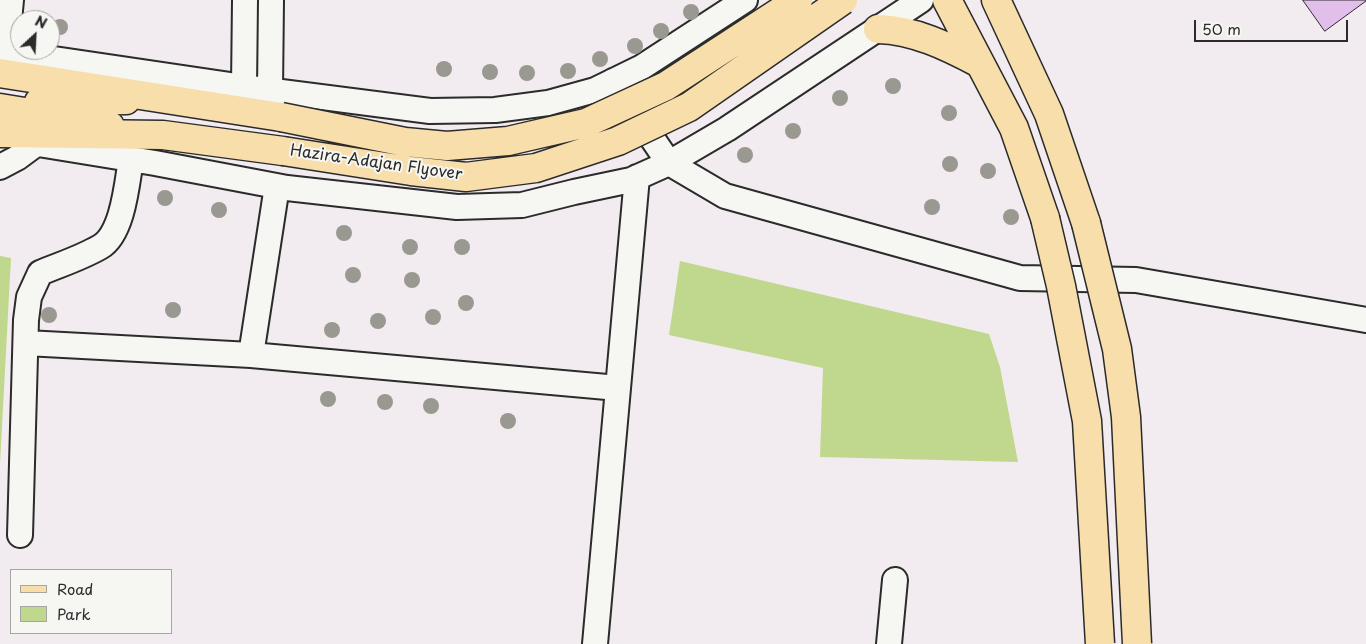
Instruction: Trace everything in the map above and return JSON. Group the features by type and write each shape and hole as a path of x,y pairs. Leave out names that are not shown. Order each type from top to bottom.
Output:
{"main road":[{"name":"Hazira-Adajan Flyover","path":"158,99 281,117 405,142 447,146 508,141 586,123 666,86 798,0"},
{"name":"Hazira-Adajan Flyover","path":"163,135 283,150 411,171 466,177 536,168 618,141 689,107 843,0"},
{"path":"946,0 1014,128 1045,218 1061,286 1087,420 1100,644"},
{"path":"996,0 1008,13 1049,114 1086,223 1117,348 1126,417 1137,644"},
{"path":"878,29 907,32 931,40 979,63"},
{"path":"2,59 158,99"},
{"path":"0,103 158,99"},
{"path":"0,108 163,135"},
{"path":"0,133 163,135"}],"street":[{"path":"11,0 2,59 443,112 495,110 548,104 595,90 642,67 746,0"},
{"path":"244,88 245,0"},
{"path":"270,91 272,0"},
{"path":"0,137 277,186 457,207 522,206 637,177 669,163 727,130 921,0"},
{"path":"613,81 669,163 725,196 1020,278 1136,280 1366,320"},
{"path":"0,167 17,158 36,144"},
{"path":"20,535 28,297 40,273 102,247 113,235 123,207 131,159"},
{"path":"595,644 637,177"},
{"path":"252,355 277,186"},
{"path":"26,343 252,355 618,388"},
{"path":"889,644 895,580"}],"green space":[{"path":"0,256 11,258 0,464"},
{"path":"680,261 989,334 1000,367 1018,462 820,457 823,368 669,335"}],"building":[{"path":"1303,0 1366,0 1366,1 1325,31"}]}
